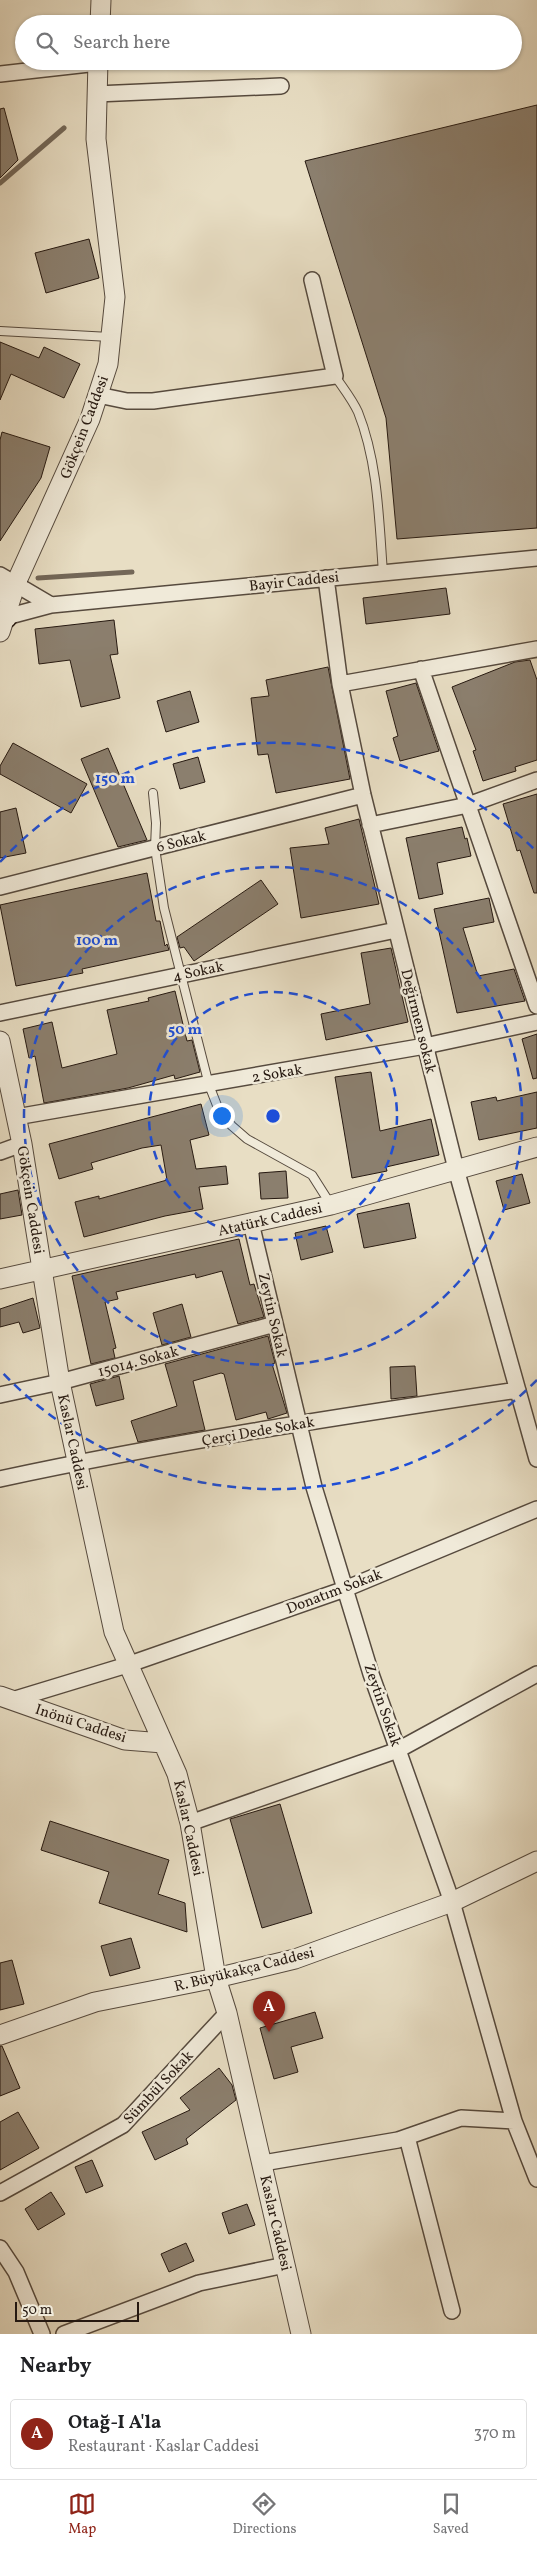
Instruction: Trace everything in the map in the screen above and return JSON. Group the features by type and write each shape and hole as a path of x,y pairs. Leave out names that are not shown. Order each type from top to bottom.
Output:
{"street":[{"path":"101,15 102,0"},
{"path":"0,74 33,70"},
{"name":"Gökçein Caddesi","path":"2,623 5,583 47,518 90,419 108,364 115,297 96,139 98,70"},
{"path":"96,94 281,86"},
{"path":"98,395 127,401 152,401 335,376 312,280"},
{"name":"Bayir Caddesi","path":"2,623 51,605 537,558"},
{"name":"Değirmen sokak","path":"326,578 340,684 370,825 456,1169 537,1459"},
{"path":"5,583 51,605"},
{"path":"340,684 536,651"},
{"path":"421,669 537,1006"},
{"path":"370,825 468,805 537,780"},
{"name":"6 Sokak","path":"0,887 363,795"},
{"name":"4 Sokak","path":"0,1013 396,930"},
{"name":"2 Sokak","path":"16,1117 425,1046 537,1022"},
{"name":"Gökçein Caddesi","path":"0,1041 22,1144 42,1271"},
{"path":"0,1152 22,1144"},
{"name":"Atatürk Caddesi","path":"0,1279 331,1205 537,1148"},
{"name":"Zeytin Sokak","path":"251,1223 314,1487 371,1674 452,1902 514,2121 537,2179"},
{"name":"Kaslar Caddesi","path":"42,1271 60,1382 114,1632 177,1774 190,1823 216,1978 227,2013 263,2163 301,2334"},
{"name":"15014. Sokak","path":"0,1394 60,1382 275,1324"},
{"name":"Çerçi Dede Sokak","path":"0,1479 78,1462 299,1423 518,1390"},
{"name":"Donatım Sokak","path":"6,1698 127,1665 345,1589 537,1509"},
{"path":"190,1823 398,1750 537,1674"},
{"name":"Inönü Caddesi","path":"6,1698 125,1740 163,1743"},
{"name":"R. Büyükakça Caddesi","path":"0,2034 95,2002 216,1978 295,1959 452,1902 537,1861"},
{"name":"Sümbül Sokak","path":"0,2193 123,2125 227,2013"},
{"path":"263,2163 407,2137 461,2118 514,2121"},
{"path":"407,2137 452,2312"},
{"path":"0,2248 16,2272 42,2334"},
{"path":"64,2334 200,2283 285,2265"}],"lane":[{"path":"0,331 110,338"},
{"path":"335,376 357,411 369,453 377,494 383,572"},
{"path":"152,794 156,823 155,848 164,908 209,1085 220,1113 248,1139 312,1175 331,1205"}],"building":[{"path":"537,105 537,528 397,539 386,418 305,161"},
{"path":"4,108 18,160 0,178 0,109"},
{"path":"89,239 99,278 46,293 35,253"},
{"path":"0,342 39,358 44,347 80,364 64,398 11,374 0,400"},
{"path":"2,432 50,447 41,478 0,541 0,440"},
{"path":"446,588 450,614 366,624 363,598"},
{"path":"114,620 118,654 110,655 120,698 81,707 70,660 39,664 35,629"},
{"path":"530,660 537,680 537,760 515,767 516,771 483,781 473,751 476,750 452,687 515,662"},
{"path":"328,667 350,779 276,793 268,754 258,755 251,698 269,696 266,680"},
{"path":"416,683 439,751 400,761 393,738 398,736 386,691"},
{"path":"190,691 199,722 166,732 157,701"},
{"path":"13,743 87,784 71,813 0,774 0,766"},
{"path":"108,748 147,840 118,847 81,759"},
{"path":"198,757 205,782 180,789 173,764"},
{"path":"537,794 537,893 534,893 520,850 517,851 503,804"},
{"path":"16,808 26,853 0,858 0,812"},
{"path":"359,819 379,904 301,918 290,848 329,844 325,828"},
{"path":"462,827 465,839 467,838 471,856 437,863 443,894 419,899 406,838"},
{"path":"147,873 156,921 160,921 165,946 167,944 169,950 82,969 83,973 16,986 0,905"},
{"path":"261,880 278,904 194,961 184,947 180,948 177,937"},
{"path":"489,898 494,922 463,928 478,976 514,969 525,1001 457,1013 434,909"},
{"path":"391,948 408,1022 326,1040 321,1014 370,1004 361,953"},
{"path":"175,991 187,1041 192,1040 200,1072 175,1079 174,1075 128,1088 44,1103 35,1056 29,1058 23,1029 52,1022 62,1068 117,1054 107,1010 149,1001 148,998"},
{"path":"537,1034 537,1078 533,1079 522,1039"},
{"path":"371,1072 380,1131 431,1119 439,1155 386,1167 387,1171 352,1178 335,1077"},
{"path":"537,1092 537,1128 479,1140 471,1102 496,1097 497,1101"},
{"path":"201,1104 209,1135 190,1140 196,1169 226,1166 228,1184 199,1187 203,1209 165,1216 84,1237 75,1202 99,1196 99,1199 167,1180 161,1145 142,1148 91,1163 93,1169 59,1179 49,1144"},
{"path":"286,1171 288,1198 261,1199 259,1173"},
{"path":"522,1174 530,1203 504,1210 496,1181"},
{"path":"18,1190 22,1215 0,1219 0,1194"},
{"path":"409,1203 416,1238 364,1248 357,1214"},
{"path":"326,1226 333,1252 301,1260 295,1233"},
{"path":"239,1239 250,1285 254,1284 264,1317 238,1324 222,1271 196,1278 195,1274 116,1292 118,1299 105,1302 116,1348 113,1349 115,1358 91,1364 72,1276"},
{"path":"33,1298 40,1328 23,1333 19,1322 0,1327 0,1309"},
{"path":"182,1304 191,1337 162,1345 153,1313"},
{"path":"268,1336 275,1363 272,1364 287,1413 268,1419 266,1412 236,1420 224,1374 221,1373 193,1381 205,1430 138,1442 131,1421 177,1406 165,1364"},
{"path":"415,1366 417,1396 391,1399 390,1367"},
{"path":"119,1376 124,1399 96,1406 90,1384"},
{"path":"280,1804 312,1913 262,1928 230,1819"},
{"path":"50,1821 169,1860 158,1894 185,1903 187,1932 99,1903 109,1872 41,1850"},
{"path":"131,1938 140,1968 110,1976 101,1946"},
{"path":"12,1960 24,2004 0,2010 0,1963"},
{"path":"315,2012 323,2038 291,2047 298,2072 274,2079 260,2028"},
{"path":"0,2046 2,2046 20,2088 0,2096"},
{"path":"219,2068 232,2085 236,2100 186,2139 188,2144 155,2160 142,2132 190,2110 180,2098"},
{"path":"18,2112 39,2148 0,2170 0,2122"},
{"path":"92,2160 103,2186 86,2193 75,2167"},
{"path":"51,2192 65,2214 38,2230 25,2209"},
{"path":"247,2204 255,2225 229,2234 222,2213"},
{"path":"186,2243 194,2261 169,2272 161,2254"}],"waterway":[{"path":"0,183 64,128"},
{"path":"38,578 132,572"}],"place":[{"name":"Otağ-I A'la","path":"269,2032"}]}
